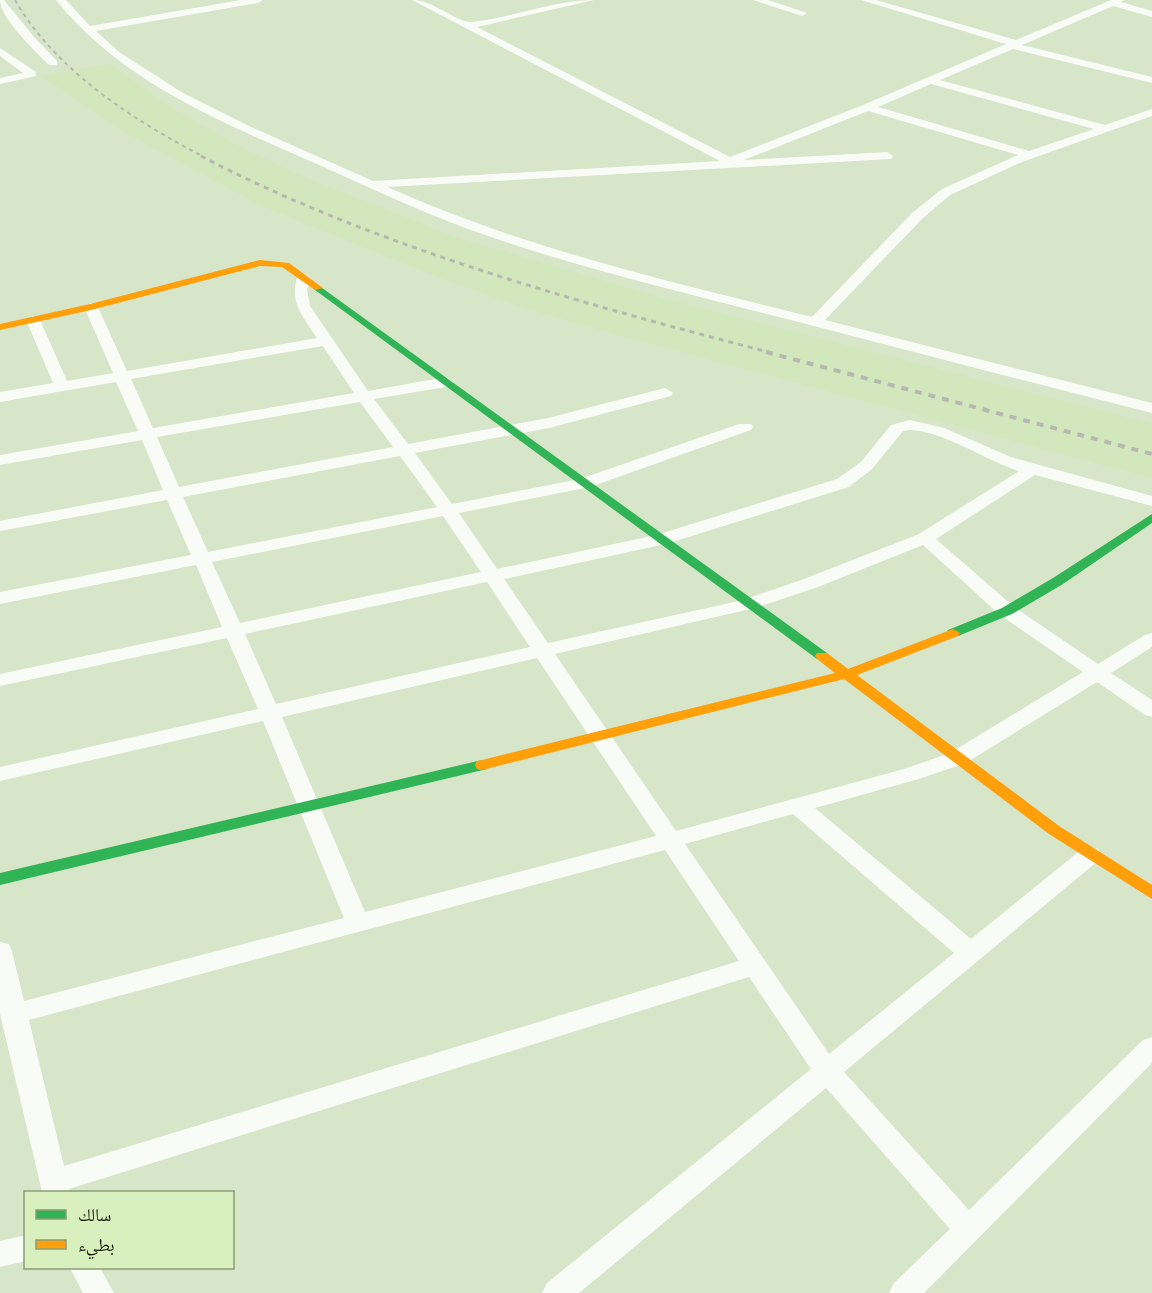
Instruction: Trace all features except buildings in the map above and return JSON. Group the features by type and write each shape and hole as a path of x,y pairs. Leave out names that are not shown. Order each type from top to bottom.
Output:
{"street":[{"path":"61,0 89,29 143,75 193,105 445,216 558,254 1152,408"},
{"path":"89,29 258,0"},
{"path":"417,0 733,163 1116,2 1152,14"},
{"path":"467,26 589,0"},
{"path":"758,0 802,12"},
{"path":"866,0 1012,44 1152,80"},
{"path":"0,1 30,39 53,63"},
{"path":"0,51 5,59 32,74 0,81"},
{"path":"929,80 1105,128"},
{"path":"867,107 1029,154"},
{"path":"815,322 931,202 959,184 1029,154 1152,112"},
{"path":"371,184 887,156"},
{"path":"0,327 92,307 270,261 285,264 660,540 848,674 1090,855 1152,893"},
{"path":"304,278 300,298 327,341 364,396 448,510 669,841 827,1071 968,1229"},
{"path":"92,307 311,806 358,923"},
{"path":"33,320 62,386"},
{"path":"0,397 327,341"},
{"path":"0,460 446,382"},
{"path":"0,526 512,430 581,416 665,393"},
{"path":"0,680 660,540 843,483 857,476 867,466 897,428 909,424 940,432 980,451 1033,469 1152,501"},
{"path":"0,598 584,483 745,428"},
{"path":"0,774 748,604 811,583 925,538 1033,469"},
{"path":"0,879 599,737 848,674 1007,610 1058,581 1152,518"},
{"path":"925,538 1007,610 1152,710"},
{"path":"14,1014 866,788 958,758 1152,639"},
{"path":"798,806 971,953"},
{"path":"557,1293 1090,855"},
{"path":"0,951 54,1187 754,966"},
{"path":"904,1293 1152,1047"},
{"path":"0,1254 24,1248"},
{"path":"86,1269 99,1293"}],"shaded area":[{"path":"110,64 167,105 236,145 306,178 458,238 655,296 1152,424 1152,478 615,334 531,310 443,279 262,206 124,132 42,76"}],"railway":[{"path":"15,0 32,26 52,49 98,91 150,127 204,157"},
{"path":"201,156 268,189 408,245 554,293 772,353"},
{"path":"766,352 1152,454"}],"traffic: fast":[{"path":"318,288 822,656"},
{"path":"953,633 1007,611 1058,581 1152,518"},
{"path":"0,879 482,765"}],"traffic: slow":[{"path":"0,327 91,307 260,263 278,263 292,268 318,288"},
{"path":"482,765 848,674 953,633"},
{"path":"822,656 1054,830 1152,893"}]}
